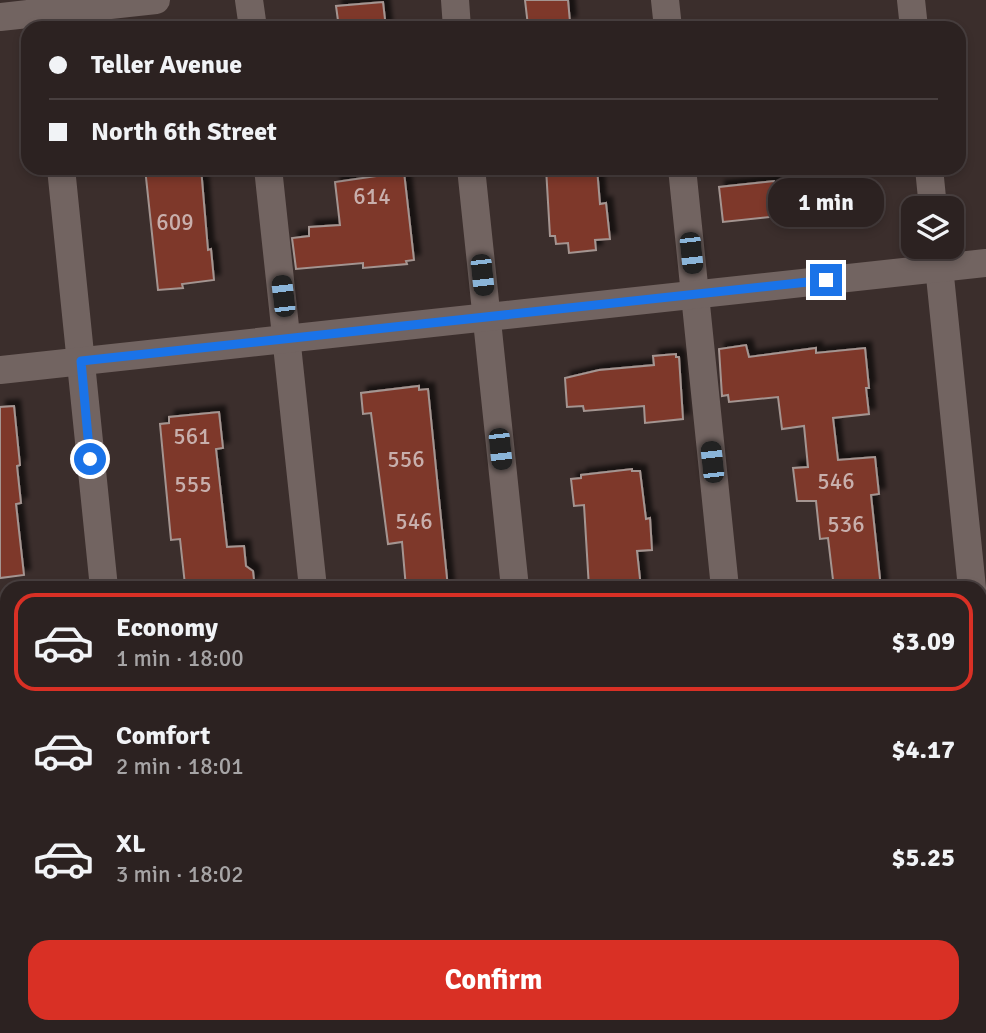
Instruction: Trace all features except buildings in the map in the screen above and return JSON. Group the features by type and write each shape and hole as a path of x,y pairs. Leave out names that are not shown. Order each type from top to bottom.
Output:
{"street":[{"path":"0,17 156,0"},
{"path":"249,0 252,21"},
{"path":"455,0 456,21"},
{"path":"665,0 667,21"},
{"path":"911,0 913,21"},
{"path":"62,175 103,581"},
{"path":"269,175 312,581"},
{"path":"472,175 514,581"},
{"path":"683,175 724,581"},
{"path":"930,175 932,196"},
{"path":"0,369 696,295 925,259"},
{"path":"938,259 971,581"},
{"path":"957,259 986,262"}],"route":[{"path":"90,459 81,361 826,280"}]}
